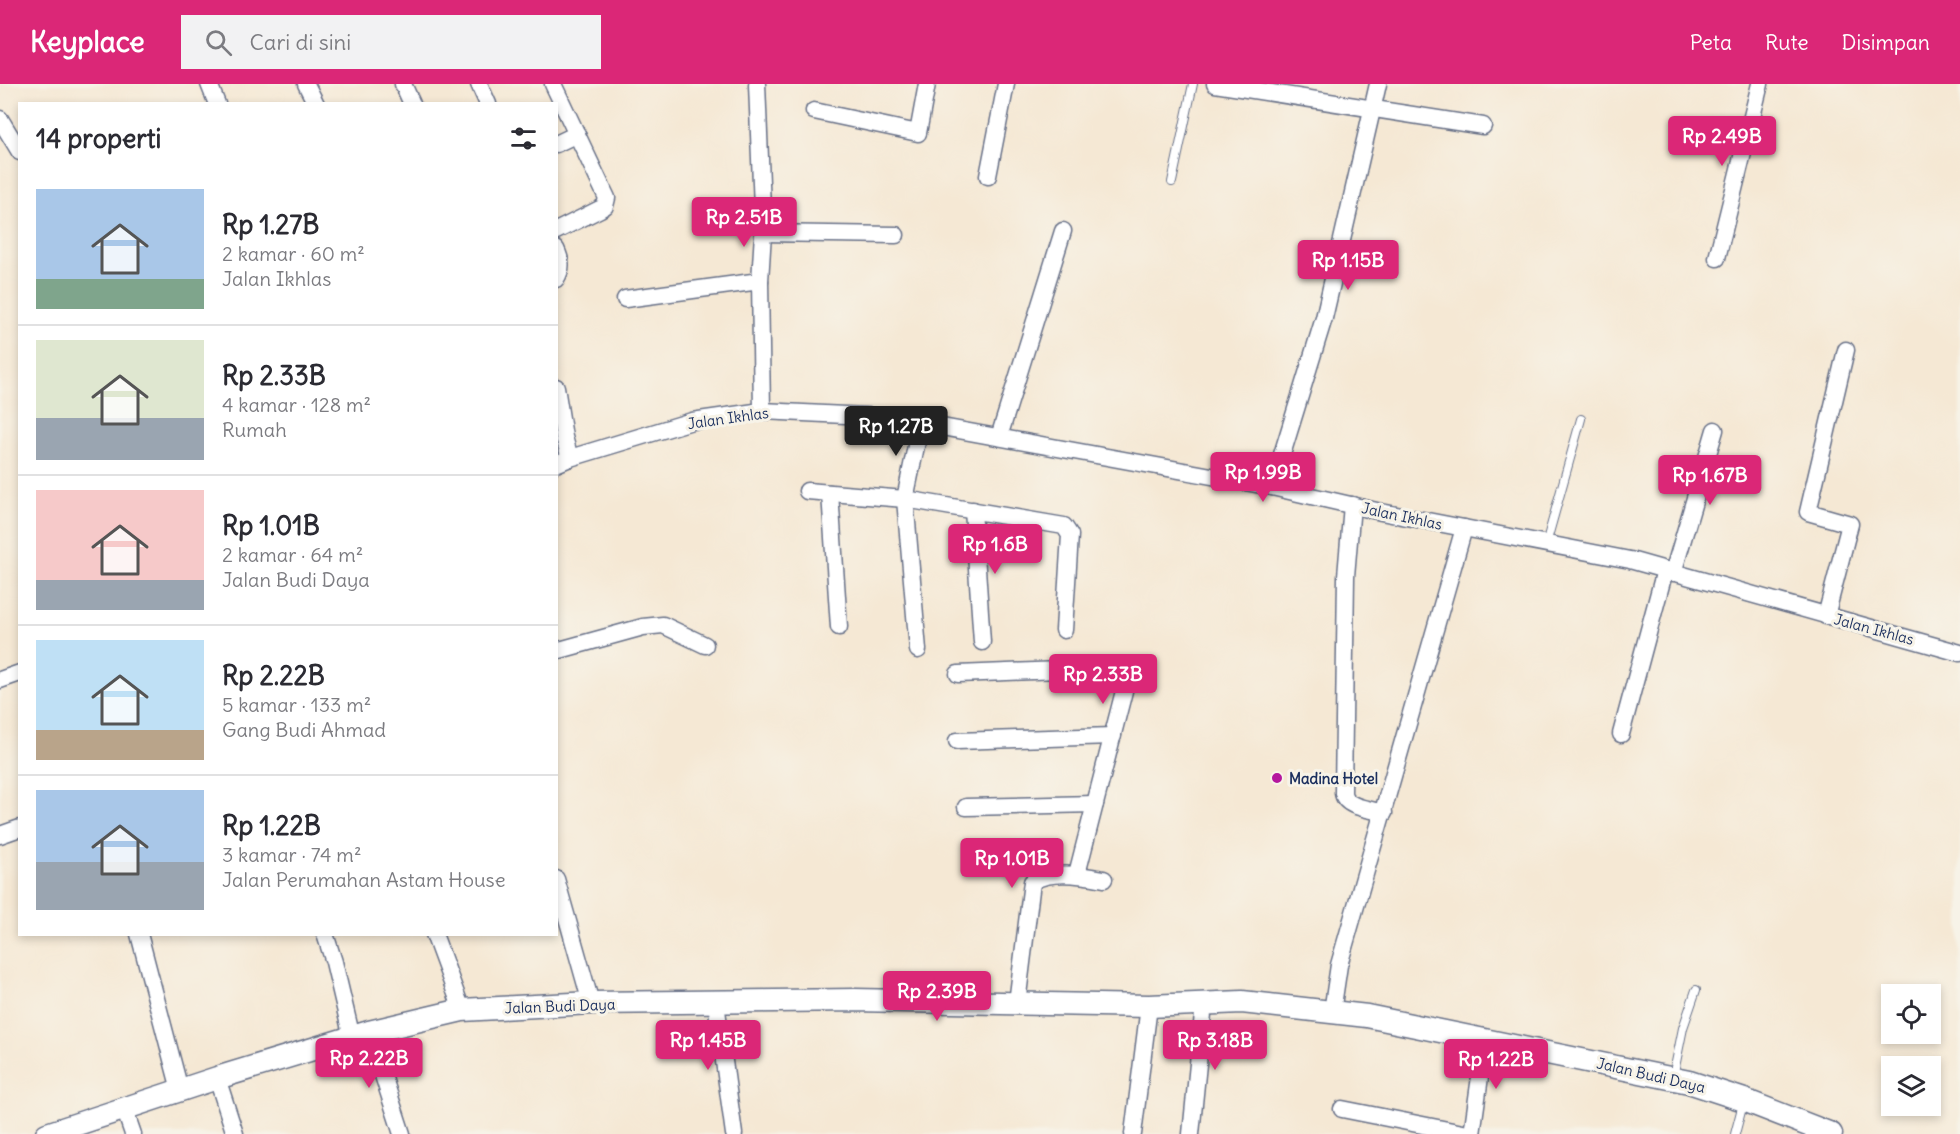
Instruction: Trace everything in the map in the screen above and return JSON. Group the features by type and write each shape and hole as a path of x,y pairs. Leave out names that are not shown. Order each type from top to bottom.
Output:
{"street":[{"path":"209,84 216,102"},
{"path":"306,84 315,102"},
{"path":"403,84 411,102"},
{"path":"479,84 487,102"},
{"path":"553,84 607,198 607,203 600,209 558,230"},
{"path":"757,84 763,233 760,281 762,411"},
{"path":"814,111 918,134 927,84"},
{"path":"988,176 1006,84"},
{"path":"1222,84 1300,90 1373,109 1483,126"},
{"path":"1272,487 1324,318 1378,84"},
{"path":"1717,258 1760,84"},
{"path":"0,119 18,149"},
{"path":"558,143 578,134"},
{"path":"999,436 1063,231"},
{"path":"763,233 896,236"},
{"path":"558,253 561,270 558,275"},
{"path":"625,299 760,281"},
{"path":"1826,616 1850,524 1808,512 1846,350"},
{"path":"558,400 564,437 563,461"},
{"name":"Jalan Ikhlas","path":"563,461 692,421 762,411 887,417 1272,487 1464,528 1630,560 1960,652"},
{"path":"918,650 905,499 921,422"},
{"path":"1621,734 1669,572 1715,430"},
{"path":"807,491 905,499 1064,526 1071,535 1064,630"},
{"path":"830,493 839,627"},
{"path":"1352,505 1346,576 1343,796 1349,803 1384,813"},
{"path":"973,510 982,642"},
{"path":"1332,1012 1339,965 1464,528"},
{"path":"558,650 643,627 663,625 705,645"},
{"path":"958,674 1110,668 1118,670 1125,676 1126,682 1077,874"},
{"path":"0,680 18,674"},
{"path":"957,741 1113,735"},
{"path":"966,807 1095,804"},
{"path":"0,835 18,829"},
{"path":"1017,1003 1032,882 1038,878 1077,874 1104,879"},
{"path":"558,886 591,1004"},
{"path":"140,936 180,1090"},
{"path":"326,936 360,1035 402,1134"},
{"path":"435,936 462,1011"},
{"name":"Jalan Budi Daya","path":"47,1134 217,1078 360,1035 462,1011 591,1004 855,1000 1149,1006 1242,1002 1367,1016 1673,1077 1744,1100 1830,1134"},
{"path":"716,1003 734,1134"},
{"path":"1191,1134 1204,1004"},
{"path":"1133,1134 1149,1006"},
{"path":"1342,1109 1381,1126 1470,1134 1485,1041"},
{"path":"217,1078 235,1134"},
{"path":"124,1108 133,1134"}],"lane":[{"path":"1172,182 1193,84"},
{"path":"1546,544 1581,419"},
{"path":"1673,1077 1683,1028 1696,990"},
{"path":"1735,1134 1744,1100"}],"place":[{"name":"Madina Hotel","path":"1277,778"}]}
